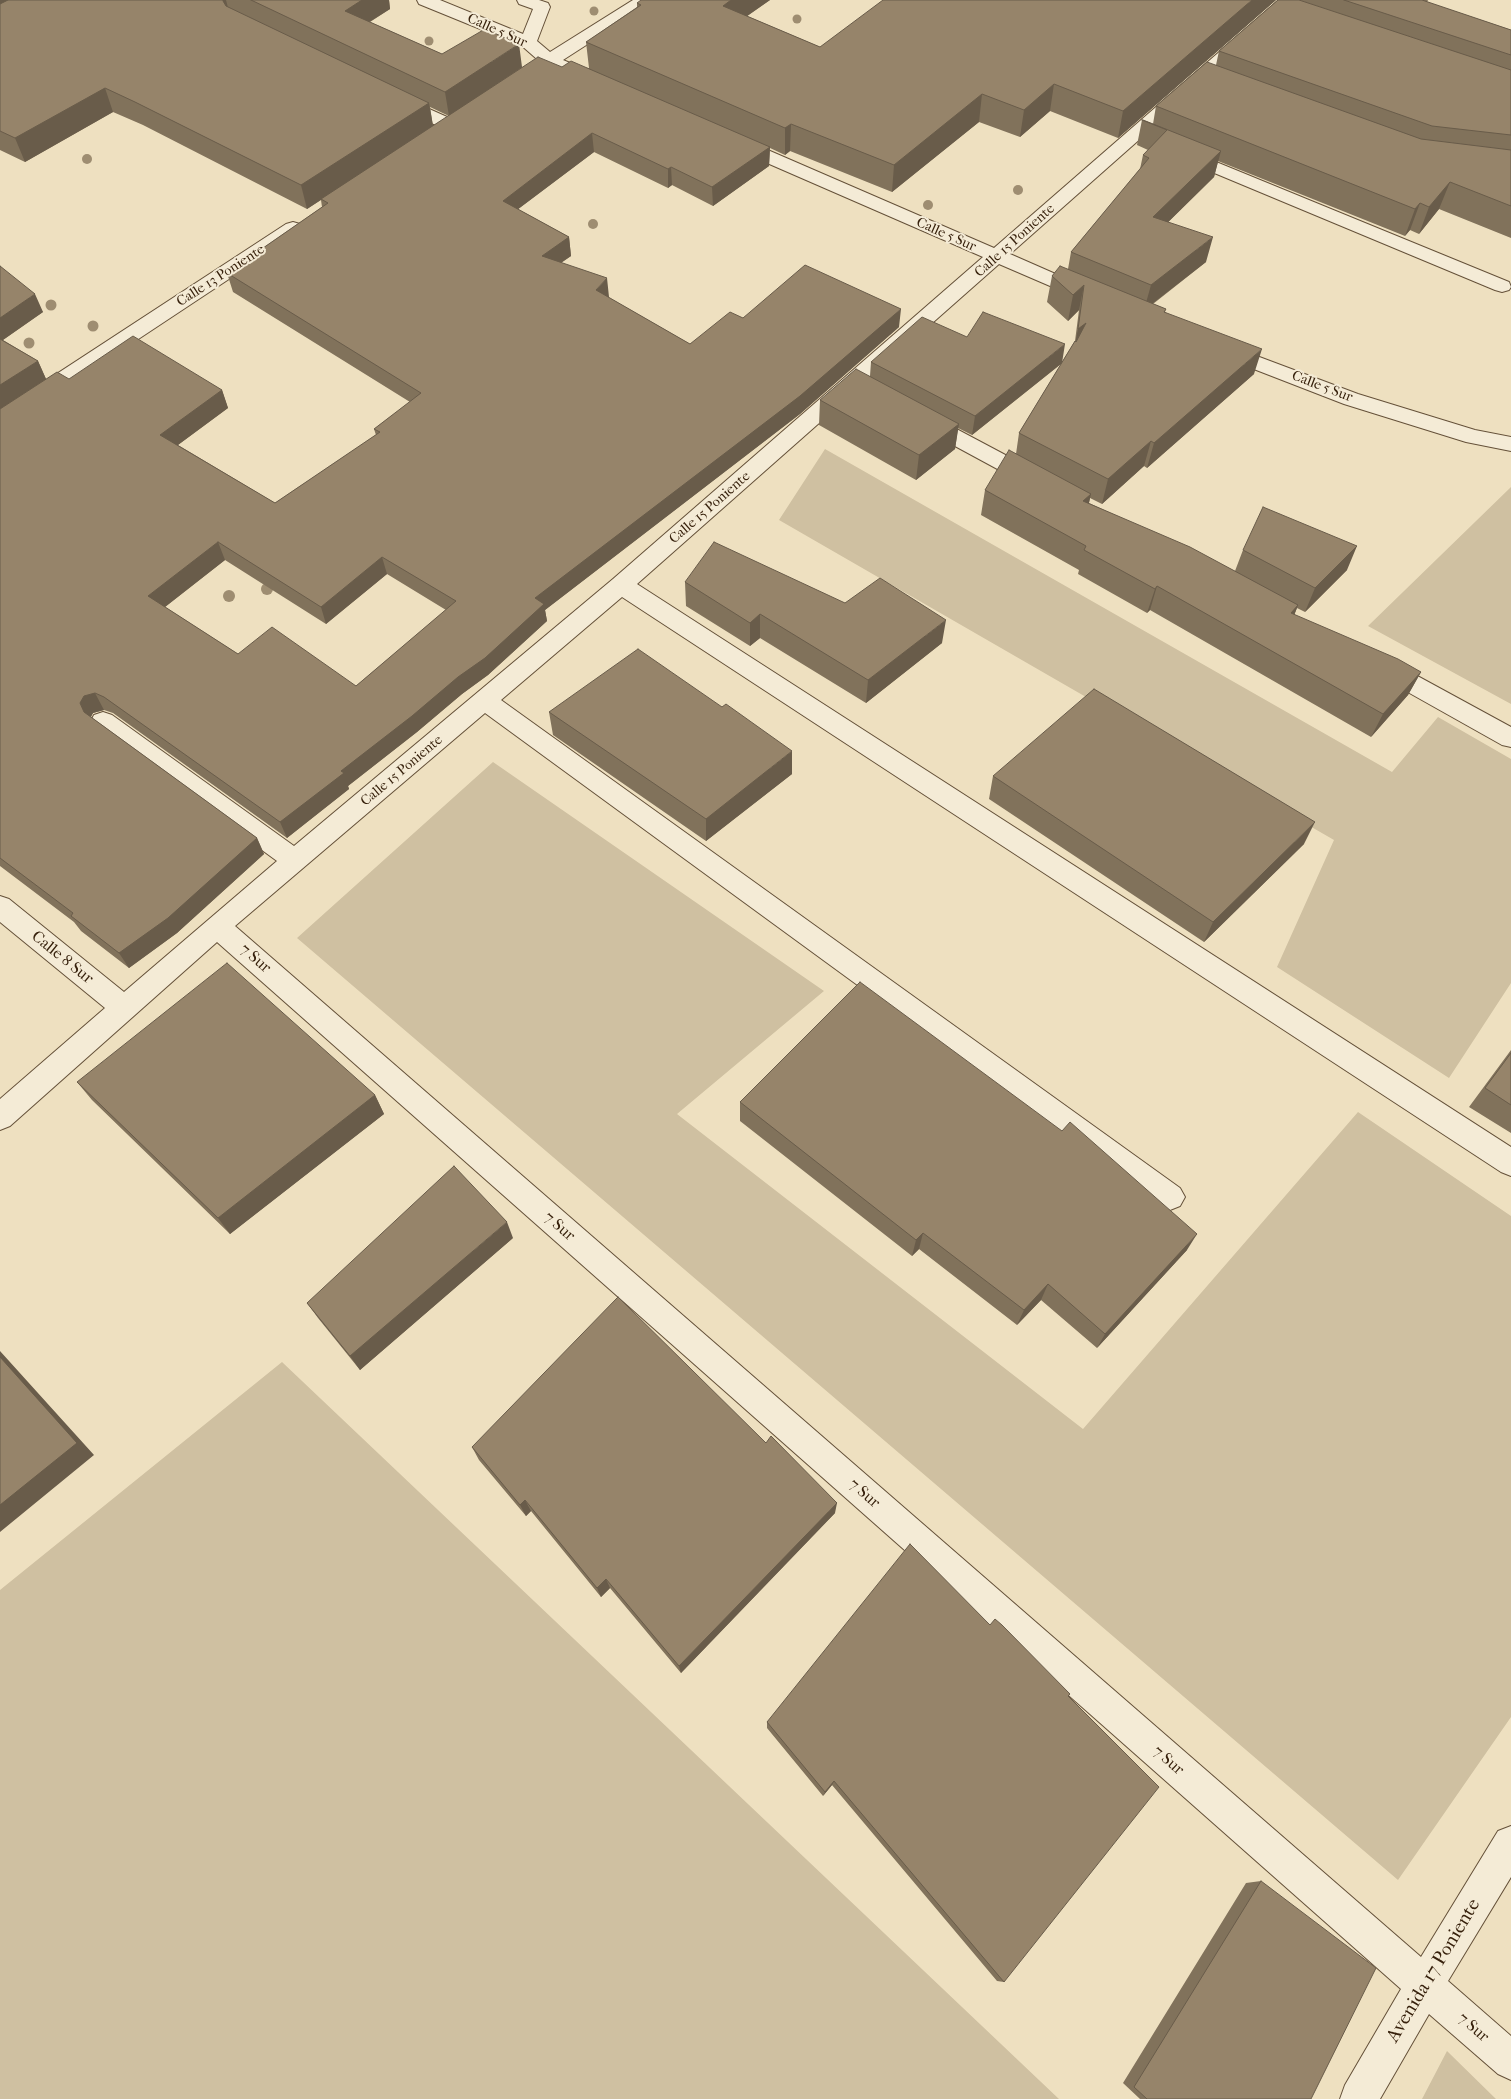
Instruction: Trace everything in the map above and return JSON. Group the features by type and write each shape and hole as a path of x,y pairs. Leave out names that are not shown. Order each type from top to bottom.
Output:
{"street":[{"name":"Calle 5 Sur","path":"425,0 528,42 549,60 611,88"},
{"path":"525,0 542,7 528,42"},
{"path":"524,76 644,0"},
{"name":"Calle 15 Poniente","path":"0,1117 217,926 486,701 621,585 862,387 997,258 1152,142 1204,83 1285,11"},
{"path":"380,92 450,126"},
{"path":"434,136 467,115"},
{"name":"Calle 5 Sur","path":"719,135 997,258 1104,302"},
{"path":"1152,142 1502,286"},
{"name":"Calle 13 Poniente","path":"0,421 309,218"},
{"name":"Calle 5 Sur","path":"1203,342 1351,399 1473,437 1511,444"},
{"path":"905,411 1054,490"},
{"path":"621,585 1511,1163"},
{"path":"1366,658 1511,738"},
{"path":"486,701 1170,1197"},
{"path":"103,721 295,860"},
{"name":"Calle 8 Sur","path":"0,907 124,1008"},
{"name":"7 Sur","path":"217,926 1511,2061"},
{"name":"Avenida 17 Poniente","path":"1359,2099 1424,1986 1511,1844"}],"shaded area":[{"path":"825,449 1392,772 1438,717 1511,759 1511,983 1449,1078 1277,967 1334,840 779,520"},
{"path":"1511,487 1511,704 1368,626"},
{"path":"493,762 824,991 677,1114 1083,1429 1358,1112 1511,1216 1511,1717 1398,1880 297,938"},
{"path":"282,1362 1059,2099 0,2099 0,1590"},
{"path":"1447,2051 1496,2099 1422,2099"}],"building":[{"path":"8,0 223,0 226,6 429,103 301,185 105,88 15,138 0,131 0,4"},
{"path":"251,0 362,0 345,11 442,54 485,29 519,44 445,92"},
{"path":"641,0 731,0 723,6 820,47 883,0 1252,0 1123,111 1054,84 1024,110 982,94 894,165 791,124 785,128 586,42 641,5 637,3"},
{"path":"1278,0 1299,0 1511,70 1511,135 1432,126 1219,51"},
{"path":"1344,0 1422,0 1511,30 1511,55"},
{"path":"538,57 562,67 571,61 770,147 712,187 671,167 668,169 592,133 503,201 569,237 542,256 607,278 596,290 690,344 730,312 743,318 805,265 901,309 800,396 535,598 544,604 485,658 458,677 412,716 341,771 344,773 280,822 104,697 95,693 84,696 80,703 84,712 257,838 168,918 119,953 71,916 73,913 0,858 0,409 57,372 69,379 133,336 222,390 160,435 275,503 380,432 374,429 421,393 227,273 328,203 321,199","holes":["218,542 321,607 382,557 456,601 356,686 272,627 238,654 148,596"]},
{"path":"1207,62 1421,139 1511,150 1511,206 1450,182 1429,207 1420,203 1415,209 1156,106"},
{"path":"1142,120 1221,151 1153,217 1213,237 1151,285 1071,252 1149,158 1143,155 1167,130"},
{"path":"0,266 35,294 0,318"},
{"path":"1060,266 1166,309 1164,312 1262,349 1154,443 1151,441 1108,479 1019,433 1086,323 1078,329 1084,285 1073,295 1052,276"},
{"path":"983,312 1065,344 975,416 871,362 922,317 967,337"},
{"path":"0,339 38,361 0,385"},
{"path":"856,369 959,424 919,455 820,400"},
{"path":"1009,450 1091,494 1083,501 1190,547 1298,605 1291,613 1398,659 1421,672 1383,714 1157,586 1155,589 1084,550 1086,546 985,490"},
{"path":"1263,507 1357,546 1315,588 1243,550"},
{"path":"714,542 845,603 880,578 946,620 868,680 760,614 750,623 685,582"},
{"path":"638,649 722,707 726,704 792,751 706,819 549,712"},
{"path":"1094,689 1315,822 1213,922 993,776"},
{"path":"227,963 375,1095 218,1218 77,1082"},
{"path":"860,982 1062,1131 1070,1122 1197,1234 1105,1334 1048,1284 1024,1310 923,1233 916,1240 740,1102"},
{"path":"1511,1053 1511,1105 1485,1088"},
{"path":"454,1166 507,1222 350,1356 307,1303"},
{"path":"618,1297 766,1443 771,1436 837,1503 679,1666 606,1579 597,1588 525,1500 520,1505 472,1447"},
{"path":"0,1357 77,1443 0,1505"},
{"path":"910,1544 990,1625 995,1619 1002,1625 1070,1694 1068,1696 1159,1787 1004,1982 834,1781 825,1792 767,1722"},
{"path":"1261,1881 1376,1968 1311,2099 1147,2099 1134,2087"}]}
